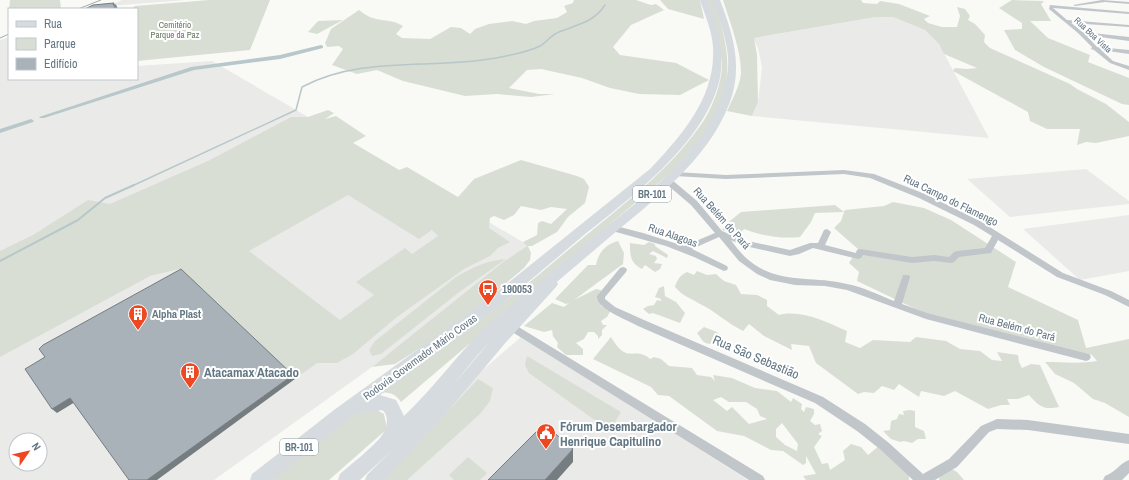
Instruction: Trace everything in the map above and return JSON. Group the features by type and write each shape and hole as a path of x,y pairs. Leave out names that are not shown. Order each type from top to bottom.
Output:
{"highway":[{"name":"Rodovia Governador Mário Covas","path":"259,480 340,414 498,299 654,171 674,150 704,109 716,71 717,47 704,0"},
{"name":"Rodovia Governador Mário Covas","path":"347,480 423,409 475,347 560,272 672,177 696,150 719,117 732,76 732,48 716,0"},
{"path":"340,414 370,402 377,401 388,403 395,411 396,418 395,428 388,443"}],"main road":[{"path":"373,480 438,413 560,272"}],"street":[{"path":"1067,7 1101,1 1129,3"},
{"name":"Rua Boa Vista","path":"1067,7 1052,6 1051,8 1081,33 1105,58 1129,68"},
{"path":"1067,7 1129,13"},
{"path":"1066,21 1129,26"},
{"path":"1081,33 1129,38"},
{"path":"1094,48 1129,52"},
{"name":"Rua Campo do Flamengo","path":"672,177 726,177 844,172 861,173 922,196 997,235 1060,275 1108,293 1129,304"},
{"name":"Rua Belém do Pará","path":"672,177 742,259 760,272 773,278 796,282 843,286 861,291 940,320 1086,357"},
{"name":"Rua Alagoas","path":"612,228 645,236 683,250 724,268"},
{"path":"821,246 827,232"},
{"path":"683,250 721,233 741,242 790,253 798,252 810,245 821,246 858,256 860,252 912,260 934,258 951,260 957,254 988,251 997,235"},
{"name":"Rua São Sebastião","path":"623,270 600,296 601,300 606,305 647,326 826,403 868,431 921,480"},
{"path":"897,305 906,277"},
{"path":"512,326 759,480"},
{"path":"924,480 953,463 985,429 997,424 1042,426 1129,439"},
{"path":"1109,480 1117,477 1129,466"}],"shaded area":[{"path":"122,0 186,0 109,6"},
{"path":"876,17 893,17 925,30 939,44 989,138 752,116 758,102 762,67 758,48 753,38"},
{"path":"8,37 8,80 138,80 138,66 212,61 528,245 372,367 214,480 0,480 0,40"},
{"path":"1086,169 1129,201 1129,204 1010,217 967,179"},
{"path":"1129,215 1129,271 1080,280 1023,229"},
{"path":"521,337 748,480 379,480 479,373"}],"green space":[{"path":"10,0 60,0 61,8 9,8"},
{"name":"Cemitério Parque da Paz","path":"209,0 270,0 250,50 138,61 138,8 133,8 135,6"},
{"path":"574,0 636,0 651,5 656,4 664,10 631,25 613,47 620,55 676,63 709,80 680,95 639,94 610,88 582,78 541,69 527,70 509,88 539,94 555,94 531,97 497,94 465,96 403,81 377,70 357,74 332,65 343,49 339,46 327,47 325,43 331,29 359,10 365,15 376,19 391,21 403,26 396,34 402,38 430,39 451,27 461,28 470,34 475,29 489,24 512,21 526,24 534,21 557,18 567,12 564,6 573,3"},
{"path":"660,0 700,0 704,19 668,9"},
{"path":"707,0 713,0 722,27 726,50 727,71 724,90 718,109 694,147 676,168 401,402 393,394 376,393 460,334 528,283 646,185 688,142 709,112 721,77 722,61"},
{"path":"723,0 861,0 863,3 877,4 880,1 899,4 930,16 924,19 928,23 942,27 957,27 960,16 957,7 965,9 970,16 968,20 975,24 985,35 984,42 990,48 1070,84 1106,104 1129,122 1129,136 1096,143 1086,142 1077,145 1080,129 1047,129 1030,121 1028,112 953,71 955,68 977,68 944,54 939,44 925,30 893,17 876,17 754,38 757,55 758,102 752,116 727,111 740,78 741,64 732,27"},
{"path":"1012,0 1044,1 1041,4 1051,21 1030,21 1048,38 1090,55 1088,62 1129,78 1129,105 1122,104 1044,67 1015,50 1004,30 1022,29 1022,23 999,8"},
{"path":"343,20 317,34 308,32 318,21"},
{"path":"328,110 334,113 325,119 336,116 366,136 353,143 399,170 407,167 458,197 474,179 521,160 584,179 589,187 585,203 568,217 557,232 532,246 528,246 531,253 530,260 524,268 498,290 485,306 395,364 372,367 502,263 527,246 523,242 537,235 538,223 542,221 551,224 567,209 551,207 541,210 521,206 514,215 504,220 494,216 490,218 489,228 510,242 498,248 490,256 464,269 397,317 353,354 337,363 317,363 295,379 179,269 150,276 0,357 0,251 33,235 88,200 110,204 210,160 291,117 308,117","holes":["348,195 419,239 432,230 438,236 412,254 405,248 356,282 374,295 340,320 249,251"]},
{"path":"893,202 924,208 951,220 1016,262 1008,287 1078,320 1086,348 1129,339 1129,417 1105,403 1093,399 1074,383 1055,374 1045,362 1078,363 1097,361 1092,355 922,312 857,281 859,272 849,263 858,249 834,228 841,221 845,210 884,206"},
{"path":"835,205 844,212 815,213 811,222 800,237 785,238 744,229 739,235 722,230 725,225 741,212"},
{"path":"618,241 624,253 623,264 574,300 596,289 601,290 601,306 611,310 607,317 601,321 603,325 607,325 602,330 602,335 598,339 598,336 594,332 588,332 584,339 576,343 583,349 583,355 566,355 557,347 558,343 553,336 552,330 544,332 524,326 552,303 564,307 569,303 566,304 555,299 588,265 596,265 601,253 606,247"},
{"path":"649,242 655,244 655,246 668,255 667,258 653,251 649,254 656,256 657,259 654,263 662,264 660,269 655,272 645,265 642,269 638,267 633,261 631,255 630,243 644,245"},
{"path":"506,259 458,293 381,354 372,356 369,350 375,341 456,277 486,263"},
{"path":"697,271 707,275 716,274 724,281 736,285 741,294 757,295 767,300 767,306 779,315 796,314 814,317 847,331 845,342 860,348 873,340 910,342 916,337 946,341 960,349 980,351 992,360 1002,361 997,352 1018,355 1022,368 1031,364 1040,365 1059,407 1042,407 1029,395 1018,399 1007,399 1010,405 1001,405 988,409 955,391 944,396 921,391 919,397 899,384 894,390 882,386 874,393 864,392 858,394 816,363 809,346 791,344 792,350 764,336 749,324 743,331 711,310 684,295 675,287 682,275 687,272 694,275"},
{"path":"664,286 665,296 676,302 685,313 680,323 653,313 649,314 643,309 654,305 657,300 661,301 661,299 655,297 659,288"},
{"path":"704,327 717,332 722,337 722,342 716,340 712,344 709,344 704,342 697,333"},
{"path":"611,337 622,351 627,353 644,355 650,359 654,357 661,359 669,366 692,368 697,375 711,377 715,381 713,375 732,378 755,388 777,391 791,402 793,398 802,404 801,409 804,412 806,407 814,409 814,414 810,421 815,425 820,424 822,431 818,434 822,436 814,447 822,464 828,463 830,470 845,460 843,451 851,444 861,447 868,455 879,446 909,475 909,480 806,480 803,476 816,474 806,456 806,463 803,465 783,451 771,450 744,436 717,431 669,396 658,395 651,387 593,359","holes":["721,397 729,402 746,402 757,409 760,416 767,419 749,424 732,407 727,411 713,400","782,423 798,444 797,451 785,445 776,437 776,429"]},
{"path":"527,356 621,412 610,431 529,373 525,365"},
{"path":"478,379 493,388 490,401 480,414 407,480 383,480"},
{"path":"377,410 384,414 387,429 329,480 267,480 354,411"},
{"path":"903,411 915,411 915,427 924,431 926,439 918,439 912,443 904,441 900,442 891,439 883,431 890,430 891,421 897,419 899,414 904,415"},
{"path":"468,457 487,473 480,480 454,480 449,475"},
{"path":"950,468 957,472 964,480 939,480 940,474"}],"building":[{"path":"114,3 113,5 116,5 114,8 87,8 93,5"},
{"path":"181,269 293,375 147,480 129,480 70,398 52,409 25,369 45,357 39,349 43,345"},
{"path":"544,424 573,449 545,480 488,480"}],"waterway":[{"path":"132,186 296,110 302,87 325,77 373,67 471,61 496,58 524,52 540,46 556,33 579,25 590,19 595,16 605,5"},
{"path":"42,117 193,68 280,57 321,47"},
{"path":"0,131 31,121"},
{"path":"0,261 78,220 105,198 134,185"}],"tram line":[{"path":"81,8 101,0"},
{"path":"0,38 8,34"}],"place":[{"name":"190053","path":"488,306"},
{"name":"Alpha Plast","path":"138,331"},
{"name":"Atacamax Atacado","path":"190,389"},
{"name":"Fórum Desembargador Henrique Capitulino","path":"546,450"}]}
